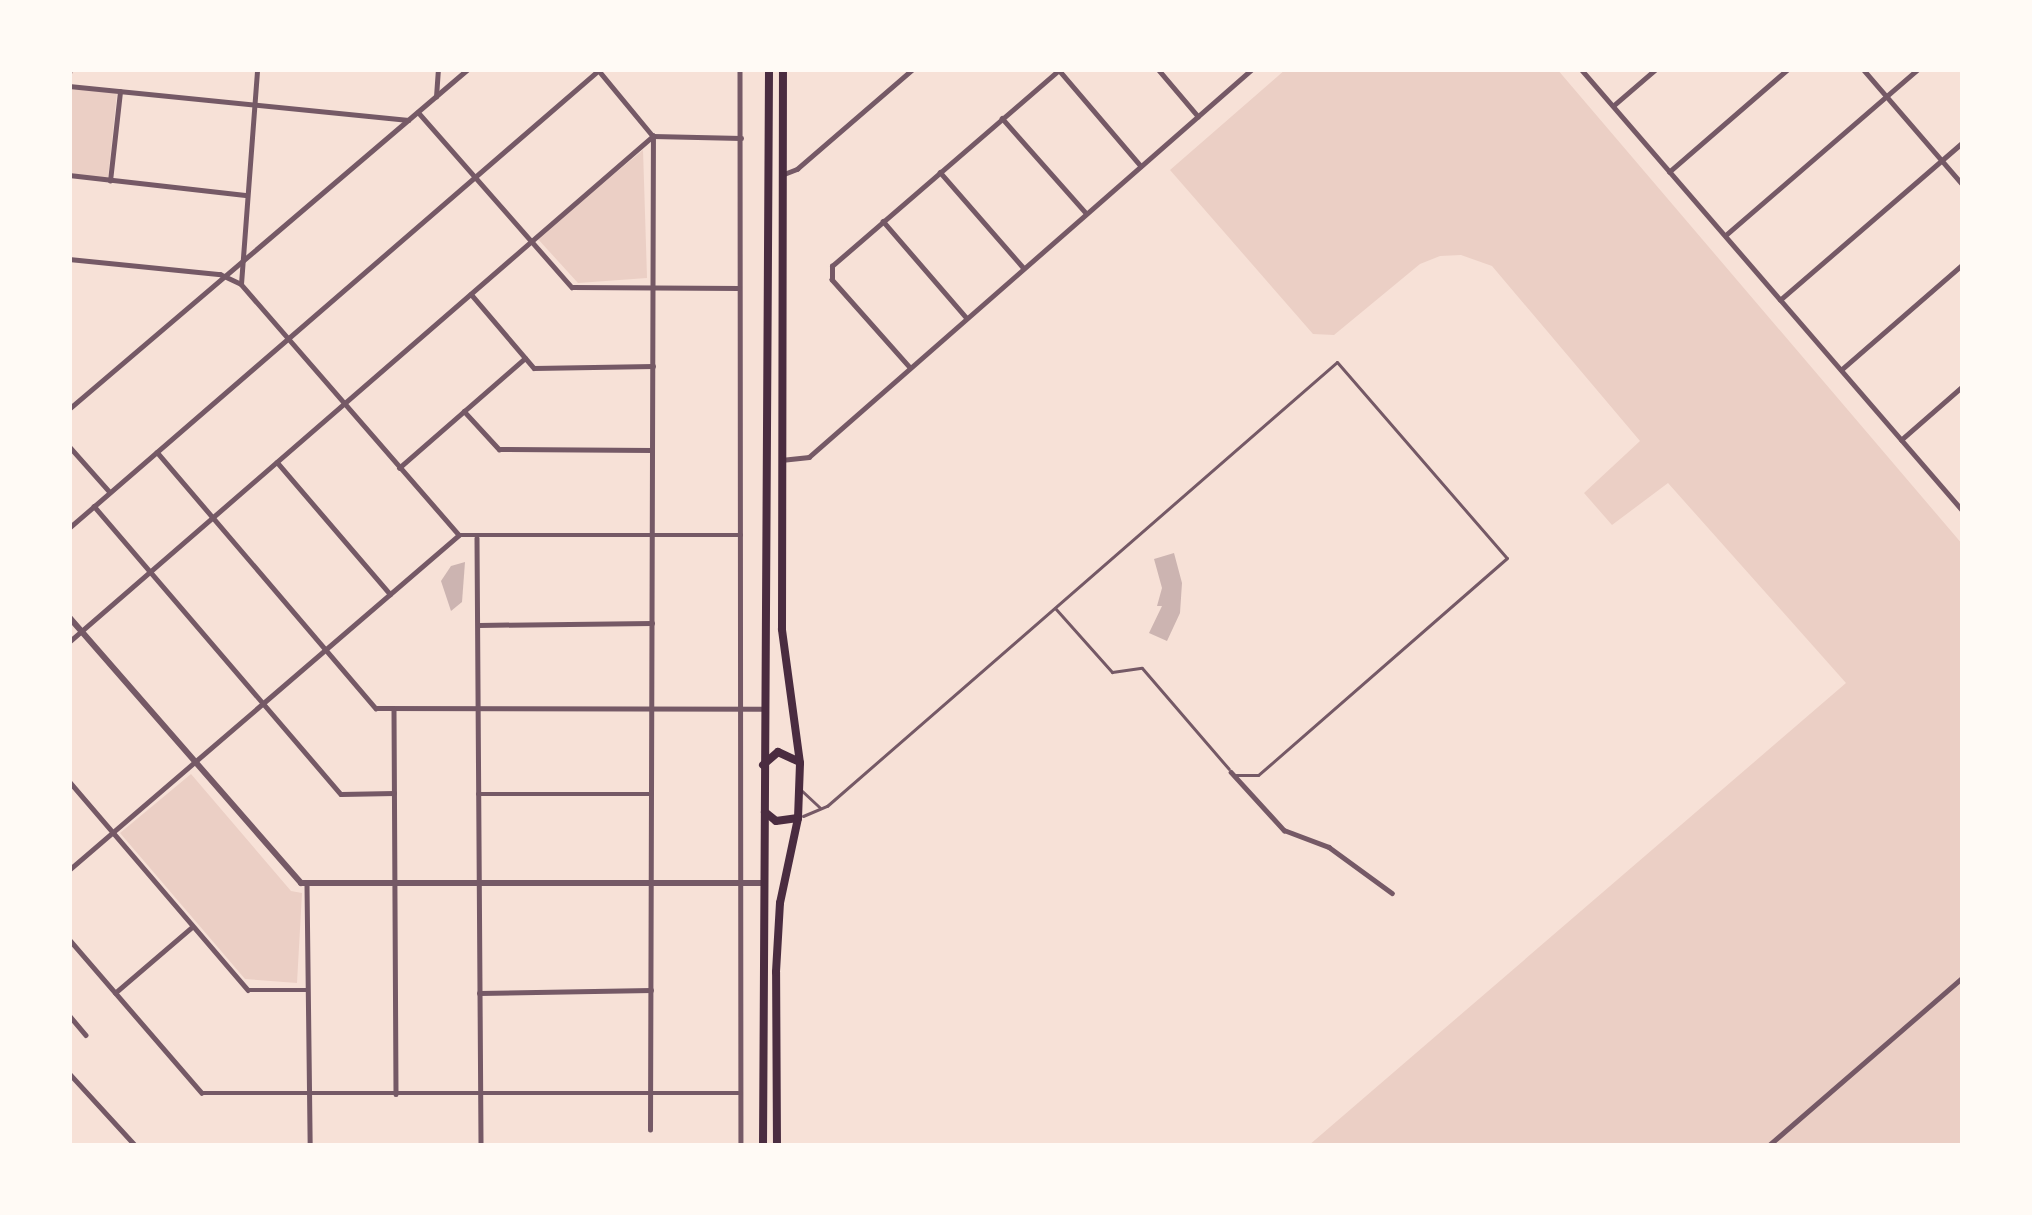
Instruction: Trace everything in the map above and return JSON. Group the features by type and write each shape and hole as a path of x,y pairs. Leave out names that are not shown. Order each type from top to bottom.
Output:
{"main road":[{"path":"763,1146 769,69"},
{"path":"777,1146 781,903 798,818 800,763 783,660 783,69"},
{"path":"763,766 782,752 800,763"},
{"path":"763,805 776,820 798,818"}],"street":[{"path":"241,284 238,267 257,69"},
{"path":"436,97 437,69"},
{"path":"69,410 468,69"},
{"path":"740,69 740,1146"},
{"path":"784,174 804,163 914,69"},
{"path":"910,368 829,273 883,221 1060,69 1142,166"},
{"path":"1158,69 1198,116"},
{"path":"781,460 808,457 1252,69"},
{"path":"1581,69 1963,511"},
{"path":"1612,106 1656,69"},
{"path":"1669,172 1787,69"},
{"path":"1863,69 1963,185"},
{"path":"1725,236 1918,69"},
{"path":"69,528 599,70 653,136 650,1130"},
{"path":"69,86 408,120"},
{"path":"110,182 120,92"},
{"path":"418,112 568,284 740,288"},
{"path":"1003,118 1087,214"},
{"path":"69,642 653,136 741,138"},
{"path":"1780,300 1963,142"},
{"path":"940,172 1024,268"},
{"path":"69,175 245,195"},
{"path":"883,221 967,318"},
{"path":"69,259 229,277 241,284 459,535 741,535"},
{"path":"1841,370 1963,264"},
{"path":"471,294 534,368 652,366"},
{"path":"399,468 525,358"},
{"path":"1901,440 1963,386"},
{"path":"464,411 499,449 652,450"},
{"path":"69,446 110,492"},
{"path":"157,452 376,708 764,709"},
{"path":"277,462 390,594"},
{"path":"1955,502 1963,494"},
{"path":"94,506 341,794 394,793"},
{"path":"69,870 459,535"},
{"path":"477,538 481,1146"},
{"path":"69,617 290,875 308,885 762,883"},
{"path":"479,625 652,623"},
{"path":"394,710 396,1094"},
{"path":"1231,772 1284,830 1329,847 1378,877 1392,893"},
{"path":"69,781 248,990 306,990"},
{"path":"478,794 651,794"},
{"path":"308,885 310,1146"},
{"path":"115,993 192,926"},
{"path":"69,939 198,1090 741,1094"},
{"path":"1768,1146 1963,977"},
{"path":"479,993 651,990"},
{"path":"70,1019 86,1035"},
{"path":"69,1073 136,1146"}],"lane":[{"path":"798,818 822,809 1337,362 1508,558 1258,775 1241,778 1142,668 1112,672 1055,608"},
{"path":"799,788 822,809"}],"shaded area":[{"path":"1286,69 1557,69 1963,545 1963,1146 1308,1146 1846,683 1668,483 1612,525 1584,493 1640,441 1492,266 1461,255 1440,256 1420,264 1334,335 1313,334 1170,170"},
{"path":"71,89 117,93 108,178 69,174"},
{"path":"643,150 647,278 578,283 537,238"},
{"path":"191,774 291,891 302,893 297,983 245,979 120,833"}],"building":[{"path":"1174,553 1182,583 1180,613 1167,641 1149,633 1162,606 1157,606 1162,588 1154,559"},
{"path":"465,562 462,602 451,611 441,581 451,566"}]}
